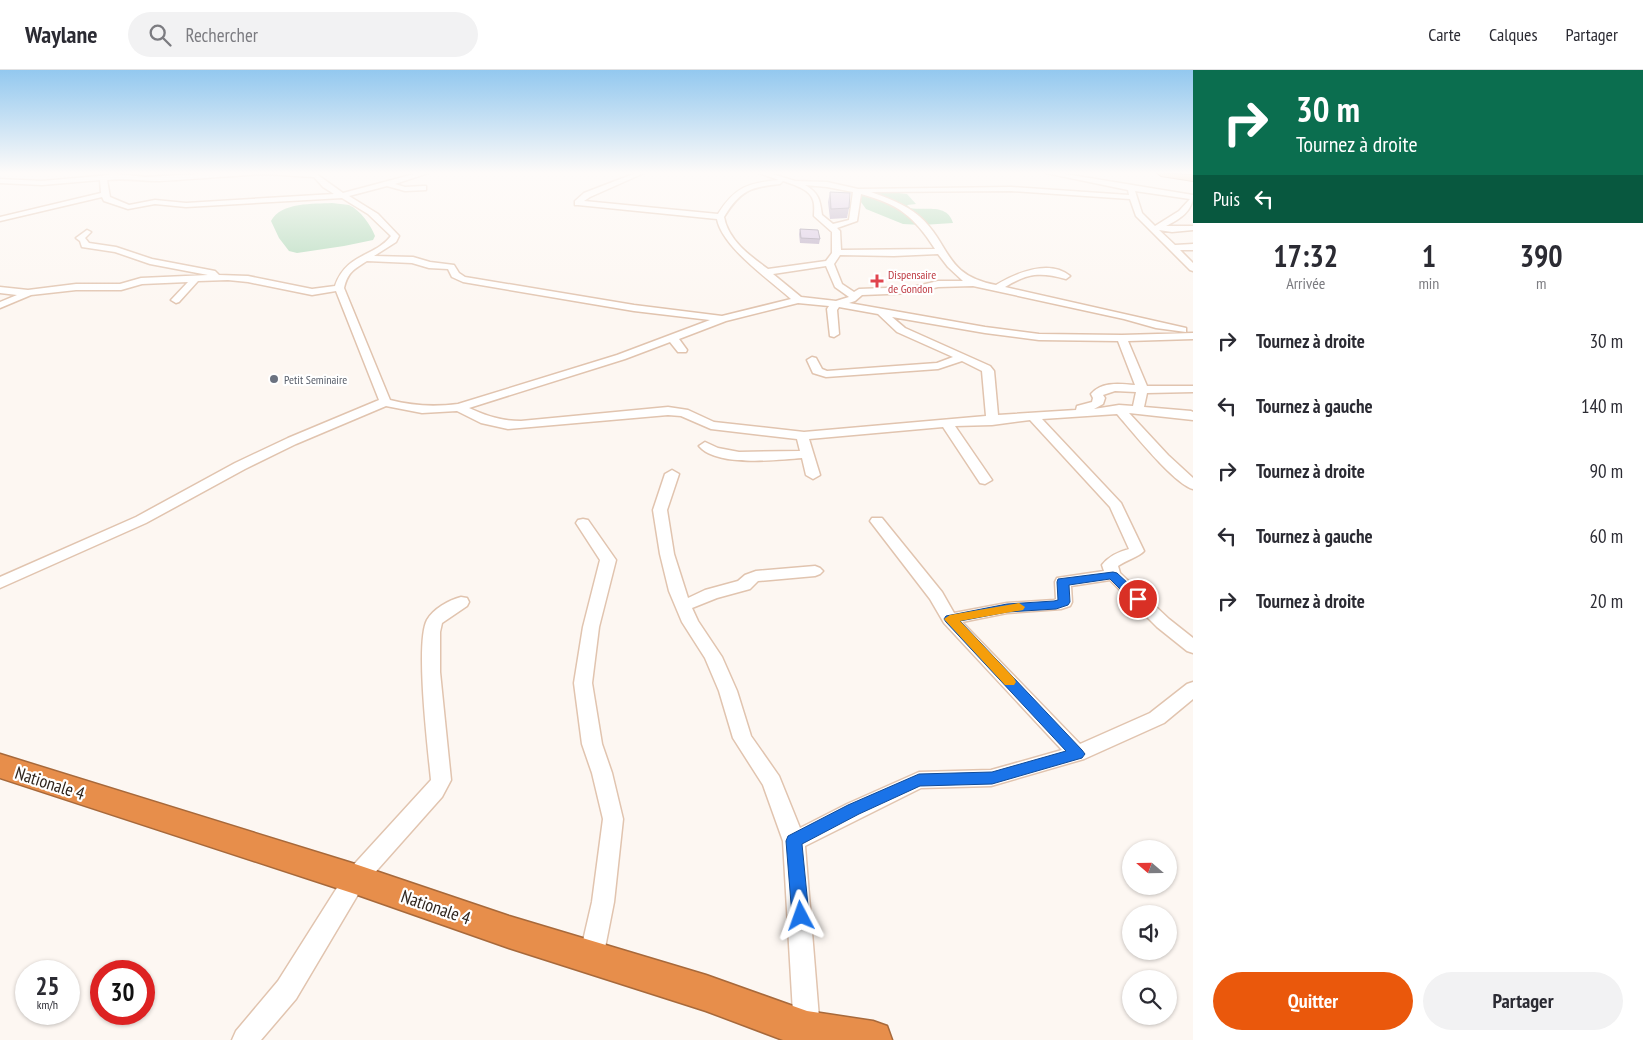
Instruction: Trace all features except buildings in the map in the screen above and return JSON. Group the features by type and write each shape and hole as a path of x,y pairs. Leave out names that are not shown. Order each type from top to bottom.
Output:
{"highway":[{"name":"Nationale 4","path":"0,766 706,994 806,1030 873,1040"}],"street":[{"path":"377,218 394,236 388,244 345,271 339,288 377,379 384,402"},
{"path":"721,218 726,232 744,255 798,300"},
{"path":"766,272 829,263 834,260 837,252 836,231 821,218"},
{"path":"833,227 852,221 853,218"},
{"path":"917,218 926,227 938,251 954,268 973,283"},
{"path":"1144,218 1156,228 1193,268"},
{"path":"1156,228 1172,218"},
{"path":"1156,228 1174,230 1193,228"},
{"path":"87,232 80,238 84,240 85,245 116,250 150,262 312,292 339,288"},
{"path":"1175,248 1193,247"},
{"path":"837,252 894,253 938,251"},
{"path":"366,258 417,260 429,265 451,267 455,275 463,279 634,308 722,319"},
{"path":"829,263 837,284 842,290 855,296"},
{"path":"997,288 1021,274 1035,270 1049,271 1066,276"},
{"path":"0,290 28,293 76,287 121,287 141,281 228,277"},
{"path":"176,300 194,280"},
{"path":"834,334 831,312 837,304 855,296 859,292 913,290 938,284 973,283 1035,298 1122,315 1193,335"},
{"path":"0,305 28,293"},
{"path":"0,583 141,520 240,466 292,441 384,402 406,409 422,411 459,406 621,357 722,319 798,300 837,304 1022,335 1122,338 1193,335"},
{"path":"880,311 901,330 960,358 980,365 988,371 992,421"},
{"path":"672,337 682,350"},
{"path":"1122,338 1142,388 1138,410"},
{"path":"812,360 817,371 826,374 938,366 960,358"},
{"path":"1068,413 1097,404 1099,398 1097,394 1104,389 1193,389"},
{"path":"459,406 480,418 508,425 668,411 684,414 711,425 804,436 1068,413 1094,413 1119,409 1193,416"},
{"path":"1119,409 1170,466 1193,485"},
{"path":"1034,417 1116,506 1137,551 1121,556 1110,565 1113,575 1163,623 1193,647"},
{"path":"947,424 985,480"},
{"path":"804,436 803,439 813,475"},
{"path":"705,446 713,450 749,457 807,454"},
{"path":"672,474 660,510 668,554 683,606 690,622 713,657 728,692 742,738 772,782 794,841 800,897 806,1030"},
{"path":"877,521 936,596 950,619 1077,754"},
{"path":"583,523 608,560 591,627 583,683 592,744 602,773 613,819 603,902 591,958"},
{"path":"683,606 711,594 744,586 750,578 756,576 816,571"},
{"path":"950,619 1007,608 1056,605 1064,602 1063,582 1113,575"},
{"path":"244,1040 287,990 355,880 435,791 441,780 433,676 432,628 439,615 461,602"},
{"path":"794,841 854,810 919,780 992,778 1077,754 1156,718 1193,689"}],"green space":[{"path":"273,218 365,218 375,236 373,240 297,253 289,251 279,238 271,221"},
{"path":"889,218 951,218 953,223 922,225 903,224"}],"slow traffic":[{"path":"1010,682 950,619 1019,607"}],"place":[{"name":"Dispensaire de Gondon","path":"877,281"},
{"name":"Petit Seminaire","path":"274,379"}],"route":[{"path":"801,916 794,841 854,810 919,780 992,778 1077,754 950,619 1007,608 1056,605 1064,602 1063,582 1113,575 1138,599"}]}
